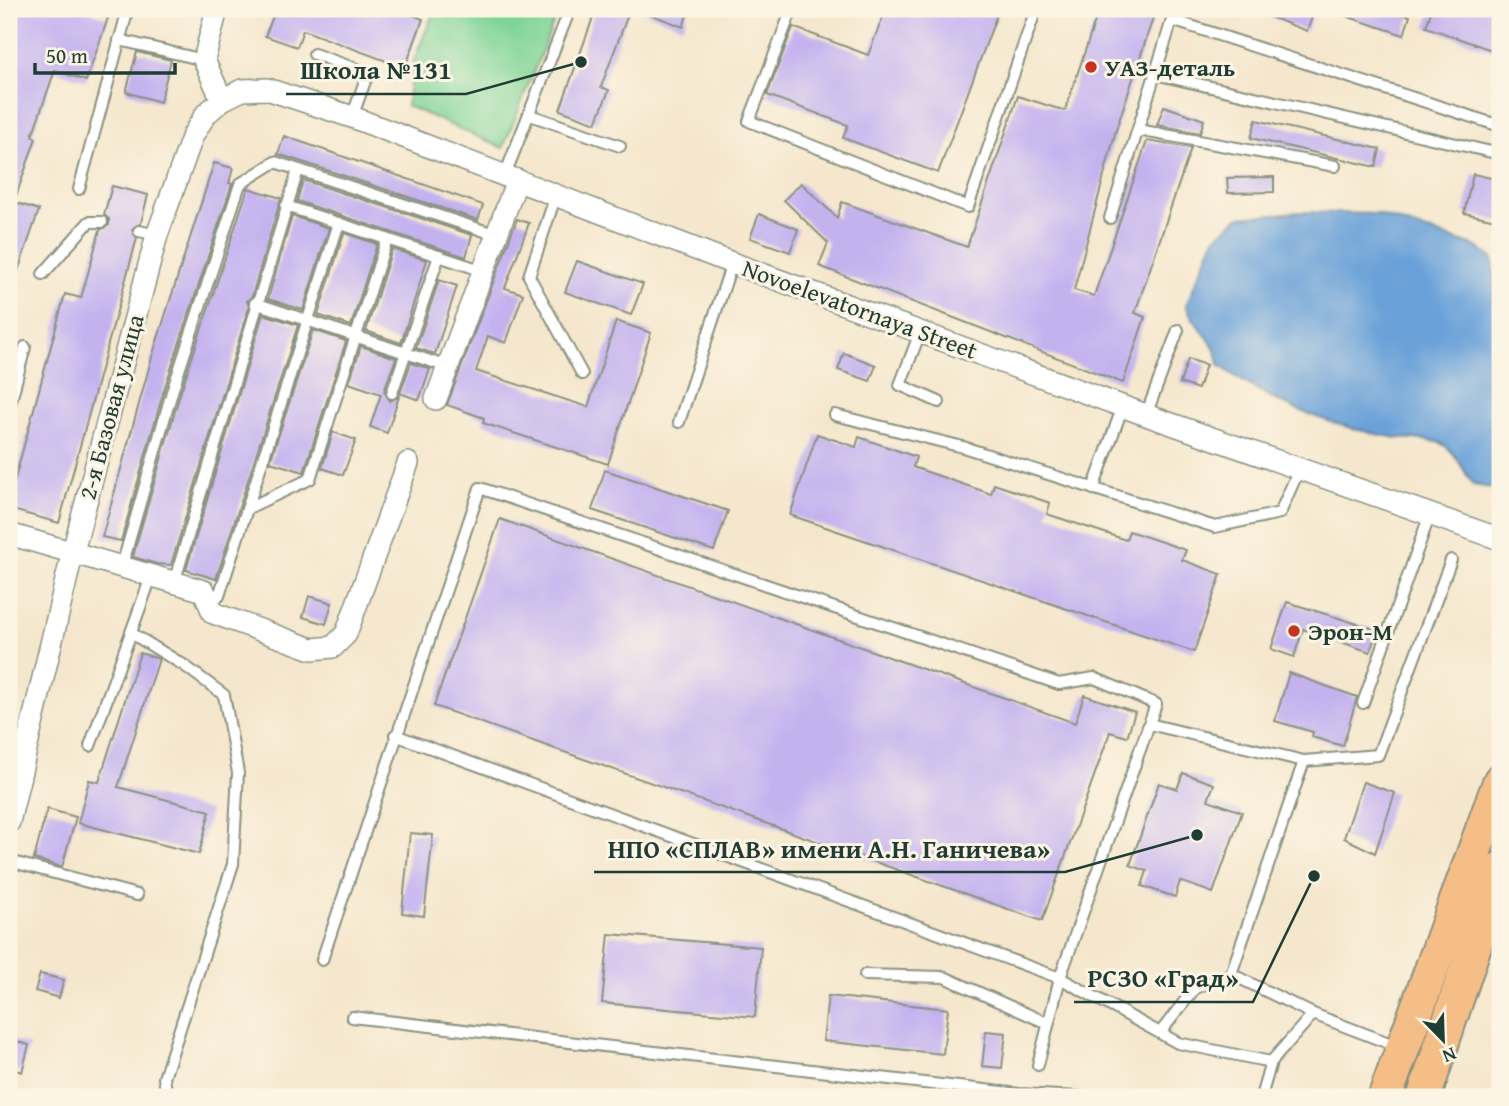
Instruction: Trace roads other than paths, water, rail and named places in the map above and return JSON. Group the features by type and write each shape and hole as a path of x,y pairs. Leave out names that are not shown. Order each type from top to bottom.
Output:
{"main road":[{"path":"1385,1097 1500,781"},
{"path":"1423,1097 1500,869"}],"street":[{"path":"217,9 204,60 222,100"},
{"name":"Novoelevatornaya Street","path":"222,100 242,90 267,89 352,117 732,263 921,330 1146,415 1500,539"},
{"name":"2-я Базовая улица","path":"9,822 13,780 72,555 148,233 193,135 206,114 222,100"},
{"path":"436,399 497,235 511,177"},
{"path":"9,534 72,555 204,591 212,613 312,649 333,647 346,634 408,463"}],"lane":[{"path":"511,177 530,114 570,9"},
{"path":"792,9 749,121 968,207 1035,9"},
{"path":"79,189 119,40 124,10"},
{"path":"1111,218 1172,20 1500,126"},
{"path":"119,40 204,60"},
{"path":"314,54 368,73 352,117"},
{"path":"1155,75 1500,154"},
{"path":"530,114 620,146"},
{"path":"1138,130 1335,166"},
{"path":"121,569 172,392 240,184 275,162 497,235"},
{"path":"174,583 255,303 298,170"},
{"path":"556,195 528,276 582,374"},
{"path":"286,206 484,271"},
{"path":"43,274 89,222 102,222"},
{"path":"204,591 219,596 339,223"},
{"path":"247,508 310,479 387,239"},
{"path":"392,393 439,256"},
{"path":"679,422 732,263"},
{"path":"255,303 448,367"},
{"path":"921,330 900,385 939,402"},
{"path":"1146,415 1178,330"},
{"path":"9,408 24,347"},
{"path":"1093,489 1123,406"},
{"path":"835,415 963,447 1215,527 1280,513 1300,467"},
{"path":"322,960 395,735 480,488 1059,684 1094,678 1156,704 1060,978 1038,1065"},
{"path":"1363,703 1430,514"},
{"path":"1149,724 1304,761 1378,755 1451,560"},
{"path":"90,746 150,576"},
{"path":"131,633 185,666 224,695 238,773 233,864 164,1078 167,1097"},
{"path":"395,735 1060,978 1178,1044 1271,1062"},
{"path":"1231,974 1304,761"},
{"path":"9,861 137,895"},
{"path":"1160,1033 1195,988 1231,974 1313,1014 1402,1048"},
{"path":"865,975 944,977 1047,1023"},
{"path":"1261,1097 1271,1062 1313,1014"},
{"path":"352,1017 1019,1096 1080,1097"}],"water":[{"path":"1299,212 1377,214 1477,247 1493,259 1497,306 1500,312 1500,485 1492,488 1473,485 1454,455 1440,443 1392,437 1323,419 1280,402 1219,365 1215,348 1186,305 1214,239 1239,217"}],"place":[{"name":"Школа №131","path":"581,62"},
{"name":"УАЗ-деталь","path":"1091,67"},
{"name":"Эрон-М","path":"1294,631"},
{"name":"НПО «СПЛАВ» имени А.Н. Ганичева»","path":"1197,835"},
{"name":"РСЗО «Град»","path":"1314,876"}]}
